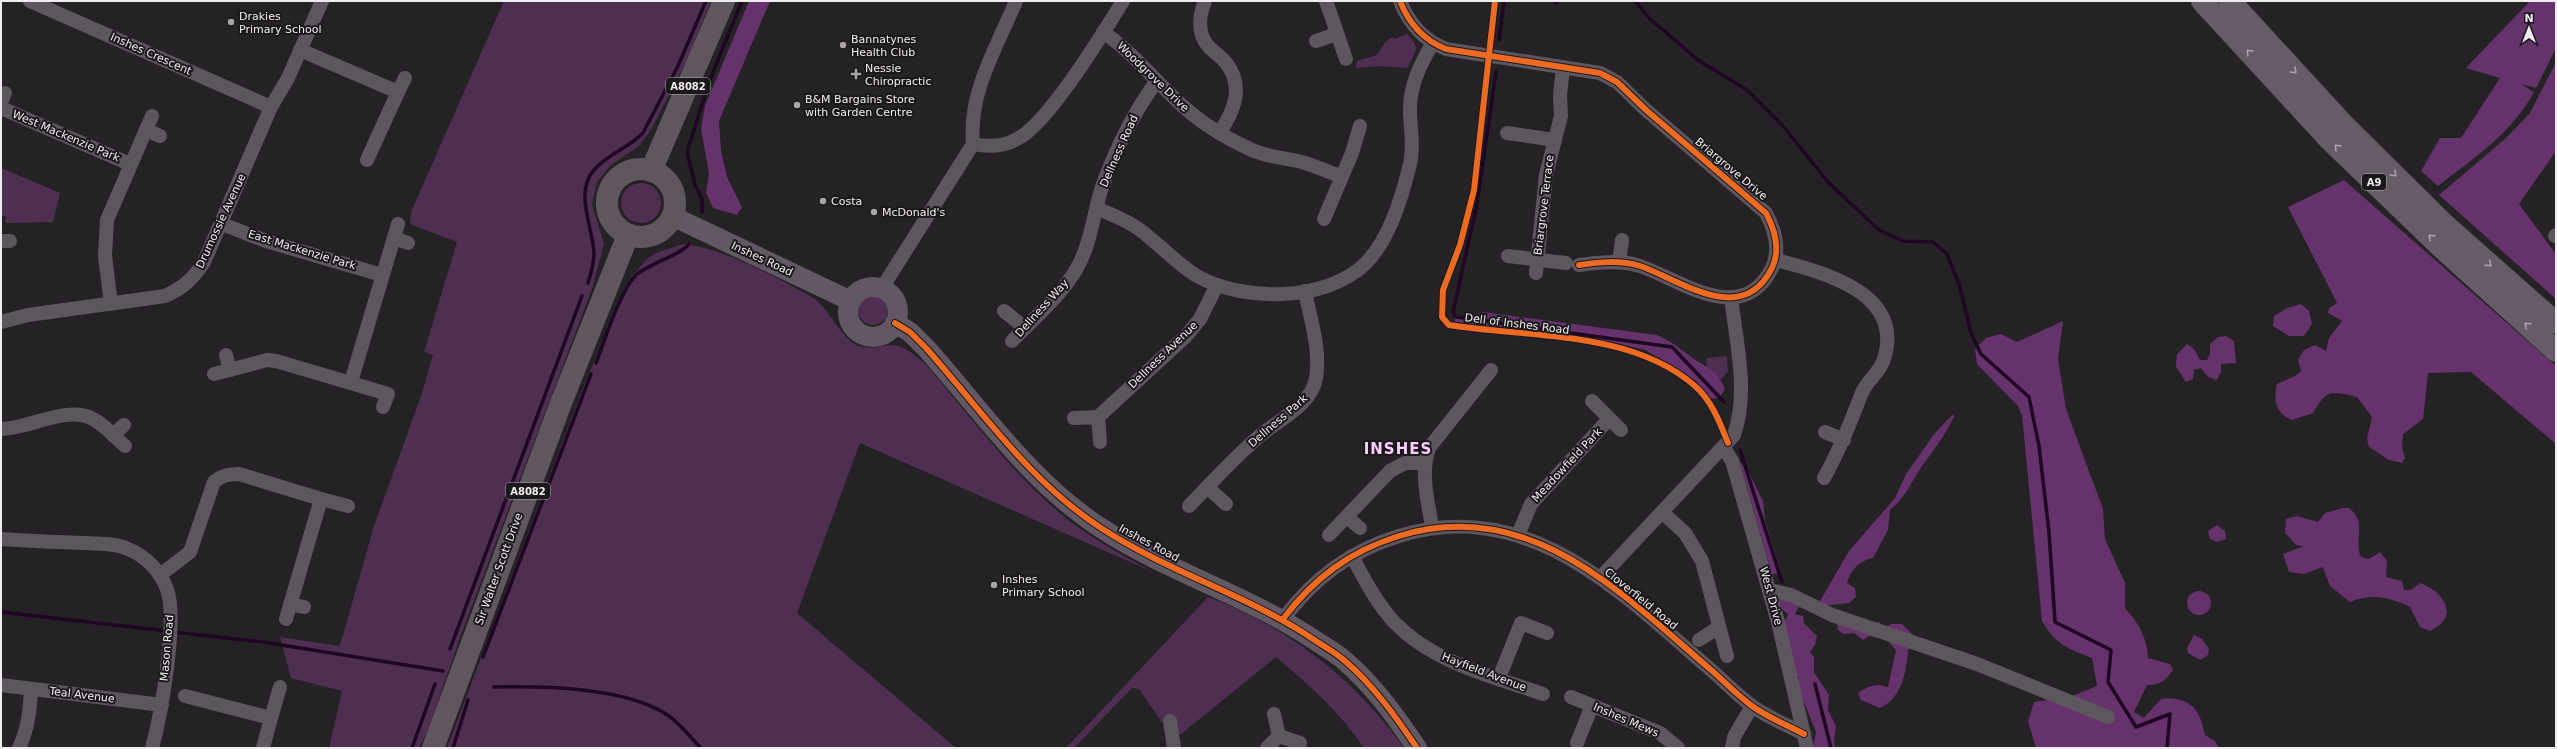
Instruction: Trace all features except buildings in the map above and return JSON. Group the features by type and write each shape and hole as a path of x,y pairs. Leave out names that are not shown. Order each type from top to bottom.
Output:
{"highway":[{"name":"A9","path":"2202,1 2329,139 2440,246 2556,351"},
{"name":"A9","path":"2230,1 2342,123 2438,219 2556,323"}],"main road":[{"name":"A8082","path":"651,171 724,1"},
{"path":"630,171 651,171 669,184 675,205 672,216 659,232 644,237 628,235 615,226 608,212 608,192 621,175 630,171"},
{"name":"Sir Walter Scott Drive","path":"433,748 563,396 628,235"}],"street":[{"name":"Inshes Crescent","path":"30,1 271,107"},
{"name":"Drumossie Avenue","path":"2,318 165,296 181,288 194,277 204,262 222,224 271,107 300,50 322,1"},
{"path":"882,288 961,158 973,144 971,128 974,100 1016,1"},
{"path":"973,144 988,147 1003,144 1018,139 1032,129 1103,32 1123,1"},
{"path":"1205,1 1200,15 1201,32 1208,46 1227,63 1237,87 1236,102 1220,132"},
{"path":"1326,1 1346,59"},
{"path":"1098,209 1134,226 1179,265 1217,285 1260,294 1281,295 1305,291 1350,275 1369,259 1386,232 1410,166 1411,91 1416,73 1432,44 1411,23 1400,1"},
{"name":"Woodgrove Drive","path":"1103,32 1134,55 1156,82 1193,115 1220,132 1252,150 1279,159 1303,163 1342,177"},
{"path":"1316,41 1337,34"},
{"name":"Briargrove Drive","path":"1432,44 1446,49 1488,57 1600,73 1617,82 1646,110 1766,212 1774,228 1777,243 1776,260"},
{"path":"300,50 398,92"},
{"name":"Briargrove Terrace","path":"1536,267 1546,175 1561,116 1560,95 1563,68"},
{"path":"367,160 368,144 405,78"},
{"name":"Dellness Road","path":"1098,209 1103,185 1111,166 1138,110 1156,82"},
{"name":"West Mackenzie Park","path":"1,108 130,164"},
{"name":"West Mackenzie Park","path":"111,304 105,256 107,220 152,116"},
{"path":"1324,219 1342,177 1360,126"},
{"path":"146,130 160,136"},
{"path":"1507,133 1555,140"},
{"name":"Dellness Way","path":"1012,341 1059,292 1076,269 1089,243 1098,209"},
{"name":"Inshes Road","path":"672,216 851,301"},
{"name":"East Mackenzie Park","path":"222,224 266,241 382,275"},
{"path":"351,382 398,224"},
{"path":"394,238 408,243"},
{"path":"1619,262 1622,240"},
{"path":"1508,256 1536,267 1619,262 1639,266 1708,296 1731,297 1748,293 1761,284 1776,260 1831,275 1848,283 1864,295 1882,318 1887,347 1883,361 1861,394 1844,440 1824,478"},
{"name":"Dellness Avenue","path":"1098,417 1186,336 1200,319 1217,285"},
{"path":"867,288 882,288 888,292 896,303 898,317 895,323 883,334 875,336 859,332 850,318 851,301 855,295 867,288"},
{"name":"Dellness Park","path":"1189,506 1256,438 1299,405 1313,387 1318,366 1305,291"},
{"path":"1600,578 1726,446 1737,426 1741,389 1731,297"},
{"path":"1004,311 1025,328"},
{"name":"Inshes Road","path":"895,323 910,332 926,348 1031,471 1101,528 1149,556 1283,619 1345,661 1388,705 1417,748"},
{"path":"226,355 230,370"},
{"path":"214,374 267,360 276,361 388,394 383,408"},
{"path":"1432,528 1424,463 1429,448 1492,370"},
{"path":"1592,401 1621,430"},
{"path":"1,430 16,429 66,415 77,414 89,417 125,446"},
{"path":"1074,418 1098,417 1100,442"},
{"name":"Meadowfield Park","path":"1518,535 1531,504 1609,419"},
{"path":"113,435 124,425"},
{"path":"1825,432 1844,440"},
{"name":"West Drive","path":"1726,446 1732,461 1770,590 1807,748"},
{"path":"1329,535 1390,471 1405,463 1424,463"},
{"path":"160,575 190,552 214,482 228,474 239,474 348,506"},
{"path":"1207,487 1226,504"},
{"path":"286,619 321,499"},
{"path":"1663,513 1685,533 1702,562 1727,656"},
{"path":"1347,516 1360,528"},
{"name":"Cloverfield Road","path":"1283,619 1316,580 1352,556 1378,542 1432,528 1493,529 1518,535 1551,547 1600,578 1752,706 1804,734"},
{"name":"Mason Road","path":"1,539 109,545 127,548 142,556 160,575 167,588 170,613 162,705 152,748"},
{"name":"Hayfield Avenue","path":"1352,556 1378,602 1395,622 1414,640 1439,655 1543,694"},
{"path":"1770,590 1791,595 1832,615 1977,664 2108,717"},
{"path":"290,604 304,607"},
{"path":"1499,678 1521,623 1548,633"},
{"path":"1699,640 1719,627"},
{"name":"Teal Avenue","path":"1,685 162,705"},
{"path":"263,748 280,687"},
{"path":"19,748 28,721 32,689"},
{"path":"185,696 271,718"},
{"name":"Inshes Mews","path":"1571,698 1660,733 1678,748"},
{"path":"1577,743 1592,706"},
{"path":"1732,748 1734,737 1752,706"},
{"path":"1274,714 1279,736"},
{"path":"1170,722 1174,748"},
{"path":"1279,736 1300,743"},
{"path":"1267,748 1279,736"}],"shaded area":[{"path":"504,1 711,1 686,62 652,128 640,145 610,166 597,182 592,205 604,244 592,289 462,632 428,730 419,748 329,748 342,691 291,678 280,637 339,646 343,635 374,526 421,396 433,355 424,352 457,242 410,224 411,212"},
{"path":"749,1 770,1 719,121 721,150 727,177 742,207 737,215 713,208 706,193 709,173 701,129 705,106"},
{"path":"2530,1 2556,1 2556,48 2536,88 2521,84 2534,92 2515,120 2491,144 2438,186 2421,171 2440,138 2461,138 2500,78 2466,68"},
{"path":"1407,34 1412,39 1416,47 1415,54 1408,68 1381,66 1356,68 1357,61 1377,55 1386,41 1393,37 1394,39"},
{"path":"2556,62 2556,151 2519,204 2556,254 2556,299 2439,195 2506,138 2530,113"},
{"path":"1,168 60,193 53,222 6,223 5,216 1,216"},
{"path":"2344,180 2556,366 2556,444 2471,372 2428,373 2423,419 2403,434 2402,448 2405,458 2402,463 2389,460 2369,447 2367,439 2372,417 2357,397 2335,393 2330,394 2322,400 2313,413 2292,420 2282,414 2277,406 2275,396 2277,384 2295,376 2301,371 2298,360 2304,350 2315,345 2326,351 2329,338 2342,321 2328,313 2329,308 2337,303 2288,207"},
{"path":"637,183 645,183 652,186 658,192 661,203 658,214 652,220 645,223 637,223 630,220 624,214 621,207 621,199 624,192 630,186"},
{"path":"683,244 698,246 733,257 785,282 815,299 846,336 856,345 869,347 890,345 901,347 911,353 929,368 1029,485 1067,519 1088,534 1155,573 860,443 797,613 956,748 447,748 583,388 620,301 632,276 647,259 656,253"},
{"path":"873,295 879,296 887,304 887,316 879,324 873,325 867,324 859,316 858,310 859,304 867,296"},
{"path":"2301,304 2309,311 2312,324 2304,336 2289,336 2273,326 2274,316 2287,308"},
{"path":"1483,312 1657,335 1674,344 1710,369 1720,379 1725,389 1719,398 1710,399 1696,381 1645,350 1615,343 1454,322 1456,317 1468,318"},
{"path":"2063,321 2058,359 2066,409 2103,509 2105,539 2125,583 2125,608 2144,637 2148,658 2170,664 2173,670 2162,682 2147,685 2134,712 2144,718 2161,699 2186,702 2196,711 2203,726 2205,735 2215,741 2219,748 2036,748 2028,721 2034,702 2072,696 2097,686 2092,658 2057,641 2042,621 2022,415 2018,406 1977,364 1975,349 1986,338 2001,334 2017,342"},
{"path":"2226,336 2234,341 2236,363 2221,364 2221,372 2217,380 2208,377 2201,368 2194,370 2193,379 2186,382 2176,367 2177,354 2187,344 2194,349 2200,360 2207,360 2210,354 2210,344 2218,337"},
{"path":"1727,356 1728,371 1720,381 1707,371 1706,358"},
{"path":"1953,414 1954,417 1947,430 1904,495 1890,510 1888,530 1873,558 1864,561 1853,570 1847,583 1855,588 1856,597 1849,603 1823,606 1820,601 1849,551 1895,498 1906,474 1935,433"},
{"path":"1740,463 1745,465 1763,501 1765,521 1779,566 1778,573 1772,575"},
{"path":"2343,508 2349,508 2355,513 2358,519 2358,544 2361,557 2369,559 2380,552 2387,561 2386,577 2402,581 2404,590 2411,590 2420,583 2429,587 2442,598 2446,605 2447,612 2445,619 2439,625 2430,631 2420,627 2410,607 2388,599 2373,597 2358,599 2350,602 2330,586 2323,567 2304,574 2289,572 2283,554 2304,546 2296,545 2285,533 2286,519 2297,516 2318,522 2325,513"},
{"path":"2217,525 2225,531 2226,539 2217,542 2210,539 2208,531"},
{"path":"2199,591 2204,592 2210,598 2210,608 2204,614 2199,615 2194,614 2188,608 2187,603 2188,598 2194,592"},
{"path":"1208,597 1265,623 1318,658 1342,678 1364,700 1385,723 1404,748 1364,748 1334,711 1276,657 1180,735 1161,721 1139,689 1132,688 1074,748 1066,748"},
{"path":"1785,597 1800,605 1795,614 1803,616 1804,623 1817,636 1815,645 1810,652 1814,657 1814,672 1829,695 1828,710 1836,726 1834,741 1835,748 1813,748 1816,732 1797,684 1799,677 1796,676 1791,661 1794,655 1790,654 1784,624 1788,614 1779,607 1779,600"},
{"path":"1848,614 1853,615 1858,626 1879,622 1885,628 1891,624 1902,624 1913,635 1912,646 1908,650 1902,684 1893,698 1880,708 1861,700 1858,693 1872,686 1879,685 1888,687 1896,650 1887,640 1869,636 1863,640 1854,633 1843,634 1838,630 1837,624"},
{"path":"2194,635 2202,639 2209,649 2208,655 2200,660 2188,653 2187,648"}],"waterway":[{"path":"588,283 593,265 594,253 585,200 585,189 588,179 599,164 631,143 643,133 678,66 706,1"},
{"path":"702,212 702,199 695,185 687,152 709,82 742,1"},
{"path":"1499,40 1504,1"},
{"path":"1635,1 1650,19 1698,60 1747,90 1783,126 1828,182 1879,230 1903,241 1933,242 1947,254 1960,287 1971,333 1981,354 2029,397 2039,446 2049,532 2055,622 2111,650 2108,682 2136,727 2170,714 2167,748"},
{"path":"1496,72 1477,204 1453,312 1456,317 1672,347 1724,402"},
{"path":"596,363 608,329 630,282 641,271 686,248 689,244"},
{"path":"450,649 582,296"},
{"path":"483,657 591,374"},
{"path":"1740,450 1782,582"},
{"path":"1,612 167,631"},
{"path":"173,632 263,642 443,671"},
{"path":"412,748 435,684"},
{"path":"1815,684 1831,748"},
{"path":"494,687 559,688 606,693 628,698 648,705 671,717 701,748"},
{"path":"453,748 468,700"}],"cycle path":[{"path":"1400,1 1412,24 1430,41 1446,49 1600,73 1617,82 1646,110 1766,213 1776,240 1776,254 1772,268 1759,286 1744,295 1728,297 1710,295 1632,264 1610,262 1579,265"},
{"name":"Dell of Inshes Road","path":"1495,1 1474,190 1460,245 1443,290 1442,317 1449,325 1578,339 1641,355 1669,368 1701,392 1711,405 1728,443"},
{"path":"895,323 910,332 926,348 1029,467 1075,510 1127,544 1263,610 1290,625 1342,658 1375,691 1393,713 1417,748"},
{"path":"1283,619 1307,591 1320,579 1349,558 1381,542 1399,536 1446,527 1490,529 1531,540 1570,559 1606,583 1642,610 1752,706 1804,734"}],"place":[{"name":"Drakies Primary School","path":"231,22"},
{"name":"Bannatynes Health Club","path":"843,45"},
{"name":"Nessie Chiropractic","path":"856,74"},
{"name":"B&M Bargains Store with Garden Centre","path":"797,105"},
{"name":"Costa","path":"823,201"},
{"name":"McDonald's","path":"874,212"},
{"name":"Inshes Primary School","path":"994,585"}],"district":[{"name":"INSHES","path":"1398,449"}]}
